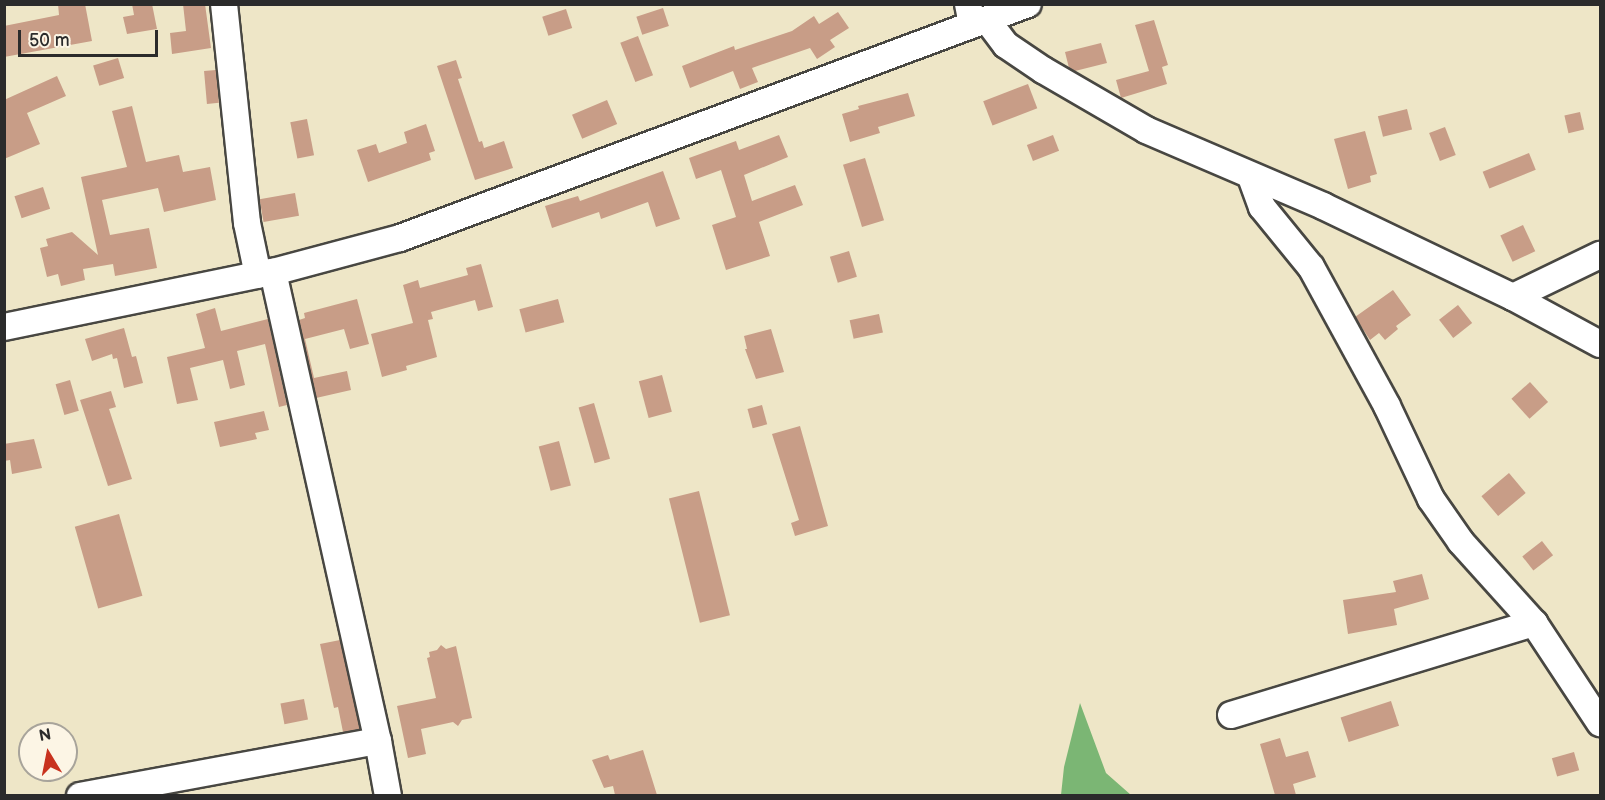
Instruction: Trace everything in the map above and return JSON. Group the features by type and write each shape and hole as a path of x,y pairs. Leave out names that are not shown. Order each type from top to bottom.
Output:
{"street":[{"path":"224,4 247,223 266,274 378,741 388,795"},
{"path":"4,327 266,274 400,238 976,16 1028,4"},
{"path":"976,16 1006,45 1043,70 1146,130 1323,206 1513,297 1600,344"},
{"path":"1251,177 1262,207 1316,277 1387,406 1431,499 1461,542 1534,623 1600,723"},
{"path":"1513,297 1600,255"},
{"path":"1231,715 1534,623"},
{"path":"80,795 141,789 378,741"}],"green space":[{"path":"1080,703 1106,773 1131,795 1061,795 1064,767"}],"building":[{"path":"58,4 85,4 92,41 4,57 4,26 59,15"},
{"path":"132,4 152,4 157,29 127,34 123,17 134,15"},
{"path":"183,4 205,4 211,48 172,54 170,33 186,31"},
{"path":"663,8 669,26 642,35 636,17"},
{"path":"566,9 572,28 548,36 542,17"},
{"path":"838,12 849,28 830,40 835,47 817,59 810,48 752,68 758,82 740,89 733,71 690,88 682,66 734,46 735,50 792,31 814,16 819,24"},
{"path":"1154,20 1168,65 1162,67 1167,84 1121,98 1116,80 1149,71 1135,25"},
{"path":"638,36 653,75 635,82 620,43"},
{"path":"1101,43 1107,63 1075,71 1069,68 1065,52"},
{"path":"118,58 124,78 99,86 93,66"},
{"path":"456,60 462,78 458,79 479,142 482,141 484,148 504,141 513,168 475,180 437,66"},
{"path":"216,70 219,103 207,104 204,71"},
{"path":"57,76 66,96 27,113 40,144 4,159 4,100"},
{"path":"1028,84 1037,108 993,125 983,101"},
{"path":"908,93 915,116 878,127 880,133 850,142 842,114 859,109 858,106"},
{"path":"607,100 617,124 582,139 572,115"},
{"path":"132,106 146,162 179,155 183,172 210,167 216,200 164,212 158,188 102,200 110,235 149,228 157,268 115,276 113,264 83,269 85,280 61,286 58,274 47,277 40,248 48,246 46,239 72,232 98,255 81,177 127,167 112,111"},
{"path":"1407,109 1412,129 1383,137 1378,116"},
{"path":"1580,112 1584,130 1568,133 1564,116"},
{"path":"307,119 314,155 297,159 290,122"},
{"path":"426,124 435,151 429,153 431,160 368,182 357,150 376,144 379,153 407,143 404,132"},
{"path":"1445,127 1456,155 1440,161 1429,133"},
{"path":"1365,131 1377,174 1370,176 1371,182 1348,189 1334,139"},
{"path":"779,135 788,157 744,175 752,201 795,185 803,205 759,222 770,256 726,270 712,225 736,217 721,170 696,179 689,158 736,141 739,150"},
{"path":"1053,135 1059,151 1033,161 1027,145"},
{"path":"1529,153 1536,170 1489,188 1483,172"},
{"path":"865,158 884,220 862,227 843,165"},
{"path":"663,171 680,219 656,227 648,202 601,219 599,212 552,228 545,206 578,196 580,201"},
{"path":"43,187 50,209 22,218 14,196"},
{"path":"295,193 299,216 264,222 260,199"},
{"path":"1523,225 1535,251 1513,262 1500,236"},
{"path":"849,251 857,277 838,283 830,257"},
{"path":"481,264 493,307 478,311 475,300 431,312 433,319 428,320 437,357 406,366 407,370 382,377 371,334 413,323 403,285 418,280 420,288 468,275 466,268"},
{"path":"1393,290 1411,315 1396,326 1398,329 1385,340 1379,333 1370,340 1355,317"},
{"path":"357,299 369,344 350,349 344,329 305,339 314,378 347,371 351,390 316,398 299,320 305,318 304,313"},
{"path":"558,299 564,322 526,333 519,309"},
{"path":"1458,305 1472,323 1453,338 1439,320"},
{"path":"215,308 221,331 268,319 287,405 279,407 265,344 237,351 245,385 230,389 223,360 190,368 198,400 177,404 167,357 205,348 196,314"},
{"path":"879,314 883,333 854,339 850,320"},
{"path":"124,328 132,357 136,356 143,383 124,388 117,358 113,359 112,354 92,361 85,339"},
{"path":"771,329 784,372 756,379 745,349 747,349 744,336"},
{"path":"662,375 672,412 649,418 639,381"},
{"path":"70,380 79,411 64,415 56,384"},
{"path":"1530,382 1548,402 1529,419 1511,399"},
{"path":"111,391 116,407 109,409 132,479 108,486 80,400"},
{"path":"594,403 610,459 595,463 579,407"},
{"path":"762,405 767,424 753,428 748,409"},
{"path":"264,411 269,430 255,433 257,439 220,447 214,422"},
{"path":"800,426 828,526 795,536 791,523 799,520 772,434"},
{"path":"34,439 42,468 12,474 10,460 4,461 4,444"},
{"path":"559,441 571,485 551,491 539,446"},
{"path":"1509,473 1526,493 1498,516 1481,496"},
{"path":"699,491 730,615 700,623 669,498"},
{"path":"119,514 142,596 98,608 75,527"},
{"path":"1542,541 1553,555 1533,571 1522,556"},
{"path":"1422,574 1429,599 1394,609 1397,625 1348,634 1343,600 1396,592 1393,581"},
{"path":"340,640 360,729 343,732 338,707 334,708 320,644"},
{"path":"441,645 446,649 456,646 472,718 462,720 458,726 453,722 421,729 426,754 408,758 397,706 436,698 427,658 430,657 429,652 437,650"},
{"path":"304,699 308,720 284,724 280,704"},
{"path":"1391,701 1399,726 1349,742 1341,717"},
{"path":"1280,738 1286,757 1308,751 1316,777 1293,784 1296,795 1275,795 1260,744"},
{"path":"643,750 657,795 615,795 613,786 604,788 592,760 608,755 610,760"},
{"path":"1574,752 1579,770 1557,777 1552,758"}]}
